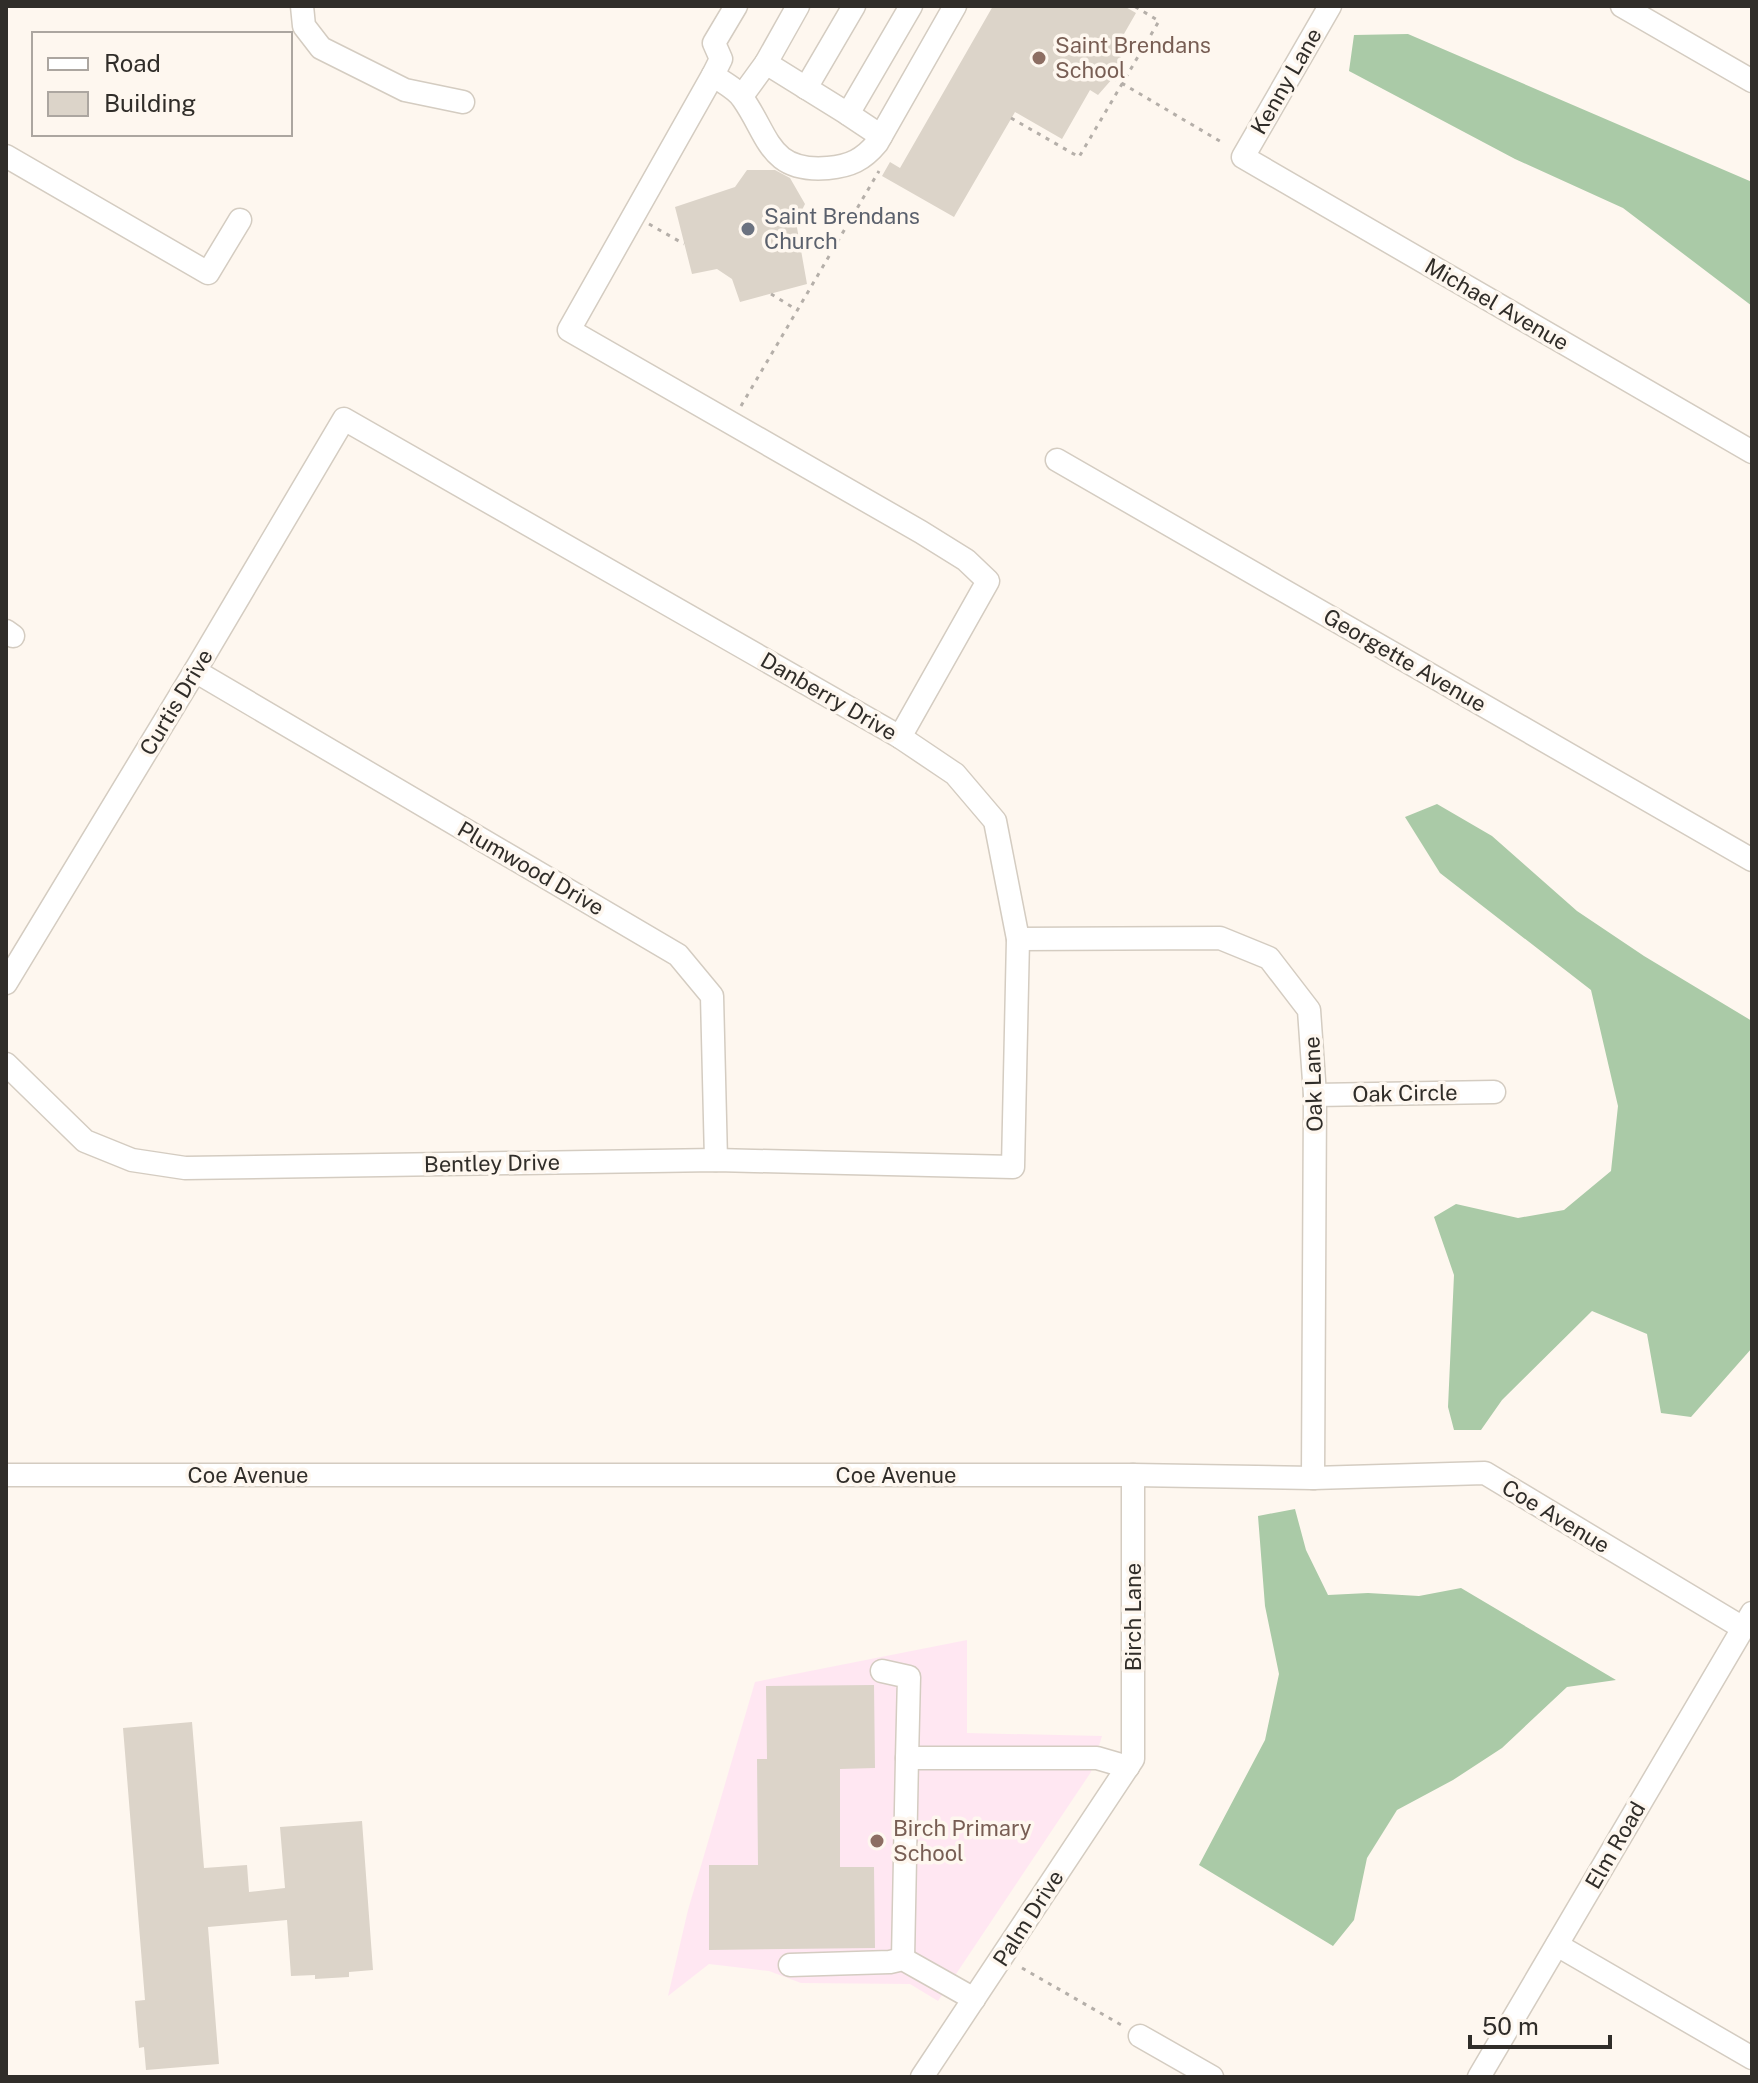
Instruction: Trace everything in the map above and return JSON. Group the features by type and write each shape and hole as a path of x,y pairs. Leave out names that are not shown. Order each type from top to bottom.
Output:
{"street":[{"path":"302,6 304,26 321,48 405,90 463,102"},
{"path":"736,6 714,43 721,59 713,75 569,330 966,560 988,581 900,737"},
{"path":"742,96 766,63 798,6"},
{"path":"806,88 854,6"},
{"path":"848,114 911,6"},
{"path":"713,75 742,96 765,141 789,163 812,169 849,166 866,156 881,136 955,6"},
{"name":"Kenny Lane","path":"1243,157 1330,6"},
{"path":"1622,6 1752,81"},
{"path":"766,63 881,136"},
{"path":"6,156 208,273 240,220"},
{"name":"Michael Avenue","path":"1243,157 1752,452"},
{"name":"Curtis Drive","path":"6,983 344,419"},
{"name":"Danberry Drive","path":"344,419 900,737 955,774 995,821 1018,939 1013,1167"},
{"name":"Georgette Avenue","path":"1057,460 1752,860"},
{"name":"Plumwood Drive","path":"195,671 678,955 712,996 716,1160"},
{"name":"Oak Lane","path":"1018,939 1220,938 1269,958 1309,1010 1315,1095 1313,1478"},
{"name":"Bentley Drive","path":"6,1064 85,1141 132,1160 172,1166 716,1160 1013,1167"},
{"name":"Oak Circle","path":"1315,1095 1494,1092"},
{"name":"Coe Avenue","path":"6,1475 1133,1475 1313,1478 1485,1473 1747,1620"},
{"name":"Birch Lane","path":"1130,1763 1133,1475"},
{"name":"Elm Road","path":"1479,2077 1747,1620"},
{"path":"882,1671 909,1677 903,1959"},
{"path":"907,1758 1097,1758 1130,1763"},
{"name":"Palm Drive","path":"922,2077 1130,1763"},
{"path":"1557,1945 1752,2058"},
{"path":"790,1965 903,1959 974,1999"},
{"path":"1140,2036 1212,2077"}],"path":[{"path":"1011,118 1079,157 1159,21 1134,6"},
{"path":"1113,78 1223,143"},
{"path":"731,423 879,172"},
{"path":"634,216 684,244"},
{"path":"771,294 797,310"},
{"path":"1022,1968 1140,2036"}],"shaded area":[{"name":"Birch Primary School","path":"967,1640 967,1733 1102,1736 1091,1772 938,2001 910,1984 801,1983 769,1971 709,1964 668,1996 688,1910 755,1682"}],"green space":[{"path":"1408,34 1752,182 1752,306 1623,208 1515,159 1349,71 1354,35"},
{"path":"1437,804 1492,836 1577,911 1644,956 1752,1021 1752,1348 1691,1417 1661,1413 1647,1334 1592,1311 1502,1400 1481,1430 1454,1430 1448,1407 1454,1275 1434,1217 1456,1204 1518,1218 1564,1210 1611,1171 1618,1106 1591,990 1440,873 1405,817"},
{"path":"1295,1509 1306,1550 1328,1595 1368,1593 1419,1596 1461,1588 1616,1680 1567,1687 1502,1748 1453,1780 1397,1810 1367,1858 1354,1920 1333,1946 1199,1865 1265,1740 1279,1674 1265,1606 1258,1516"}],"building":[{"path":"993,6 1124,6 1136,13 1113,53 1121,57 1113,78 1098,95 1090,90 1062,139 1015,112 954,217 882,176 890,162 900,168"},
{"path":"747,170 775,170 790,178 805,204 796,222 807,284 740,302 732,279 717,269 692,274 675,207 735,187"},
{"name":"Birch Primary School","path":"874,1685 875,1768 840,1769 840,1867 874,1867 875,1948 709,1950 709,1865 758,1865 757,1759 767,1759 766,1686"},
{"path":"192,1722 204,1868 247,1865 249,1892 285,1888 280,1827 362,1821 373,1970 349,1972 349,1977 315,1979 315,1975 291,1976 287,1920 208,1927 219,2064 146,2070 144,2047 139,2048 135,2001 145,2000 123,1728"}],"place":[{"name":"Saint Brendans School","path":"1039,58"},
{"name":"Saint Brendans Church","path":"748,229"},
{"name":"Birch Primary School","path":"877,1841"}]}
